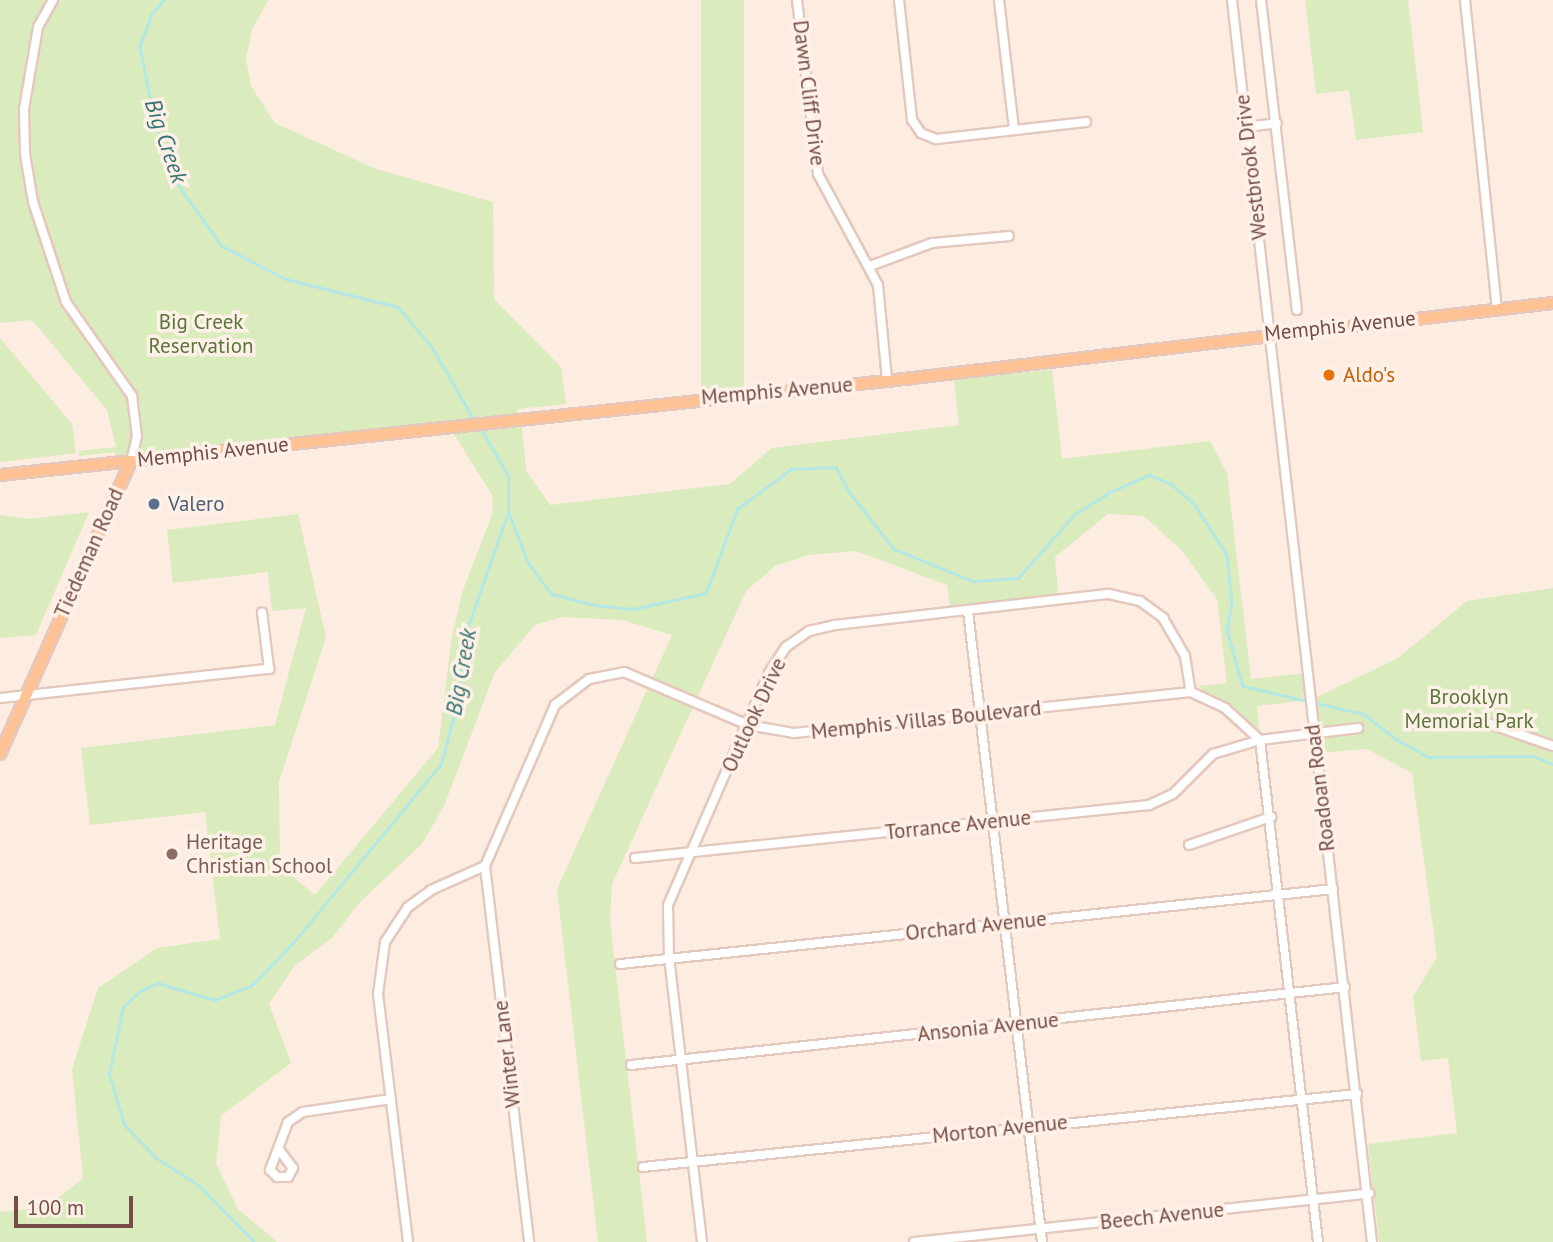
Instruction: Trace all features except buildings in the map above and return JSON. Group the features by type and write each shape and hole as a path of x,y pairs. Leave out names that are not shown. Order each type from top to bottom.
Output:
{"main road":[{"name":"Memphis Avenue","path":"0,475 887,381 1553,303"},
{"name":"Tiedeman Road","path":"0,754 131,461"}],"street":[{"name":"Tiedeman Road","path":"53,0 41,17 27,87 24,140 31,190 45,248 66,303 132,396 137,436 131,461"},
{"name":"Dawn Cliff Drive","path":"797,0 818,173 878,285 887,381"},
{"path":"899,0 912,120 921,133 936,139 1086,122"},
{"path":"999,0 1014,130"},
{"name":"Westbrook Drive","path":"1232,0 1271,334"},
{"path":"1261,0 1297,310"},
{"path":"1465,0 1497,309"},
{"path":"1246,127 1277,123"},
{"path":"870,266 932,243 1009,236"},
{"name":"Roadoan Road","path":"1271,334 1313,733 1345,987 1372,1242"},
{"name":"Outlook Drive","path":"702,1242 669,957 668,905 769,673 786,648 809,631 1109,594 1140,601 1163,618 1177,637 1191,692"},
{"path":"968,611 1042,1242"},
{"path":"0,698 269,669 262,612"},
{"name":"Memphis Villas Boulevard","path":"485,866 555,705 589,679 624,672 643,677 748,725 794,733 829,732 1191,692"},
{"path":"1191,692 1225,708 1260,740 1318,1242"},
{"path":"1422,720 1481,721 1553,746"},
{"path":"1260,740 1358,728"},
{"name":"Torrance Avenue","path":"635,858 1149,805 1173,794 1213,754 1260,740"},
{"path":"1189,845 1271,817"},
{"path":"408,1242 378,994 385,942 408,906 431,890 485,866"},
{"name":"Winter Lane","path":"485,866 529,1242"},
{"name":"Orchard Avenue","path":"620,964 1333,888"},
{"name":"Ansonia Avenue","path":"631,1065 1345,987"},
{"name":"Morton Avenue","path":"643,1167 1303,1097 1357,1094"},
{"path":"280,1151 288,1122 303,1112 391,1098"},
{"name":"Beech Avenue","path":"914,1242 1314,1201 1368,1193"}],"green space":[{"name":"Big Creek Reservation","path":"0,0 268,0 252,30 246,59 251,86 275,123 376,169 493,202 494,299 561,367 566,404 517,409 517,419 114,463 115,452 79,456 79,451 116,447 107,410 32,320 0,323"},
{"path":"701,0 744,0 744,388 701,388"},
{"path":"1305,0 1408,0 1423,132 1356,140 1349,90 1316,94"},
{"path":"0,338 72,424 76,453 0,462"},
{"name":"Brooklyn Memorial Park","path":"1052,370 1062,459 1210,441 1227,473 1251,679 1307,673 1311,700 1398,658 1467,601 1553,588 1553,1242 1379,1242 1368,1144 1457,1133 1448,1058 1421,1061 1413,997 1437,957 1412,773 1367,749 1316,753 1310,700 1257,706 1259,730 1198,686 1227,683 1217,599 1182,551 1144,516 1108,514 1055,557 1058,594 950,606 947,585 856,551 808,555 775,566 746,591 612,884 610,921 647,1242 598,1242 557,889 672,635 622,620 564,617 536,624 495,672 444,806 422,844 360,902 332,938 295,965 269,1004 291,1063 221,1116 216,1164 238,1209 277,1242 0,1242 0,1212 46,1207 83,1178 72,1069 98,988 157,948 220,939 205,812 90,825 81,748 275,725 306,608 272,611 268,572 173,583 167,530 298,514 326,637 279,782 280,866 315,895 438,748 452,636 462,593 493,512 492,495 454,434 522,427 526,471 550,505 730,484 772,448 959,425 954,379"},
{"path":"89,512 36,635 0,638 0,515 30,519"}],"waterway":[{"name":"Big Creek","path":"164,0 152,15 140,47 156,126 181,189 222,246 286,279 398,307 432,347 475,421"},
{"name":"Big Creek","path":"254,1242 199,1186 156,1158 124,1125 109,1074 123,1007 140,991 158,983 215,1000 252,985 293,943 441,764 459,697 465,635 508,512 508,476 479,426"},
{"path":"509,513 529,564 552,594 595,605 633,609 706,593 737,509 791,469 836,467 848,490 894,549 973,581 1018,578 1075,514 1108,493 1149,475 1170,483 1195,505 1227,555 1232,603 1227,630 1243,686 1364,714 1396,739 1429,757 1533,756 1553,764"}],"place":[{"name":"Aldo's","path":"1329,375"},
{"name":"Valero","path":"154,504"},
{"name":"Heritage Christian School","path":"172,854"}]}
